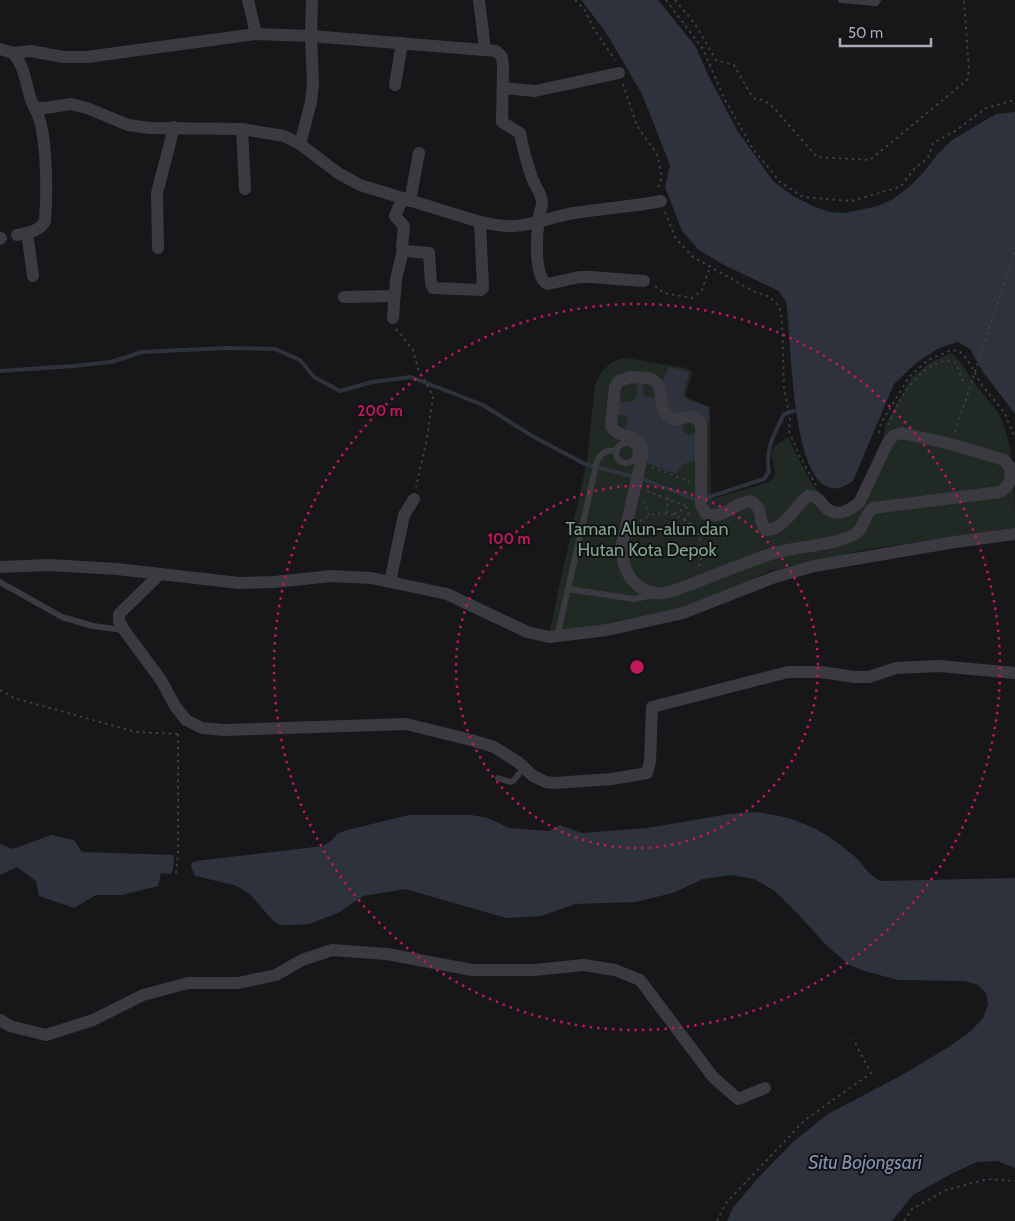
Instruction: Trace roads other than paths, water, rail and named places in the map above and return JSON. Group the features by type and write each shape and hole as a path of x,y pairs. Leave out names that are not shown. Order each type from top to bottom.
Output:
{"street":[{"path":"248,0 256,34"},
{"path":"300,144 311,102 313,83 312,0"},
{"path":"479,0 485,49"},
{"path":"13,54 34,51 63,57 87,57 256,34 311,36 496,51 502,57 502,122 520,133 532,180 542,203 539,219 537,263 541,278 546,284 579,277 644,281"},
{"path":"396,85 402,43"},
{"path":"0,49 13,54 22,66 28,93 41,120 44,136 44,224 22,234 32,276"},
{"path":"503,88 535,91 619,73"},
{"path":"34,107 45,108 71,104 87,108 128,125 150,128 242,129 284,136 300,144 338,173 360,185 480,222 496,225 514,226 573,213 661,201"},
{"path":"158,248 158,193 174,127"},
{"path":"242,129 245,189"},
{"path":"393,318 397,269 403,250 404,226 396,216 406,200 419,153"},
{"path":"403,250 405,252 429,254 433,288 481,290 483,288 480,222"},
{"path":"344,298 394,296"},
{"path":"630,377 651,379 656,382 659,386 663,409 670,418 693,417 701,424 702,486 695,506 706,514 719,516 741,503 751,501 760,510 760,520 766,530 772,530 779,526 808,496 819,498 828,509 836,512 846,512 854,507 860,501 888,442 893,436 901,433 951,444 1004,460 1010,467 1012,473 1011,480 1000,492 873,508 867,512 860,530 853,536 774,553 673,592 657,594 643,589 632,580 625,569 622,558 643,452 638,440 634,437 617,433 611,426 615,386 619,381 630,377"},
{"path":"390,582 404,515 414,499"},
{"path":"0,567 49,566 117,569 239,583 338,576 371,578 447,594 527,632 549,637 607,630 683,613 775,577 814,566 955,542 1015,534"},
{"path":"159,575 120,614 119,621 161,680 175,706 186,720 202,728 224,730 406,724 489,745 505,753 540,780 554,783 625,777 647,773 650,762 652,707 788,672 821,672 854,677 869,677 896,668 939,666 1015,673"},
{"path":"0,1020 10,1026 46,1035 93,1020 143,995 188,983 238,983 276,975 302,960 332,950 387,954 472,970 534,970 584,966 615,970 640,980 713,1077 738,1099 766,1088"}],"lane":[{"path":"841,0 876,2 878,0"},
{"path":"557,636 597,461 601,453 606,450 616,451"},
{"path":"0,582 62,617 93,626 124,630"},
{"path":"568,589 634,599 657,594"},
{"path":"498,778 510,782 514,781 524,768"}],"water":[{"path":"581,0 658,0 696,47 708,75 737,130 773,181 793,196 830,212 845,213 878,206 893,199 923,173 952,140 996,114 1015,112 1015,414 983,372 970,349 958,342 939,348 916,363 894,384 853,481 843,487 831,488 818,479 808,460 800,435 795,405 786,302 779,291 724,265 699,250 682,231 665,187 670,165 642,94 605,31"},
{"path":"669,367 689,373 684,397 708,407 709,421 705,422 686,413 682,430 690,436 697,431 698,460 686,464 676,474 645,462 646,448 644,439 637,433 624,428 628,423 627,419 625,415 618,415 617,394 622,402 632,402 638,392 635,382 646,382 642,387 644,396 653,398"},
{"name":"Situ Bojongsari","path":"754,812 795,820 830,837 853,855 868,872 881,881 1015,878 1015,1168 997,1161 977,1162 913,1195 892,1221 727,1221 733,1208 757,1179 793,1142 828,1114 902,1075 947,1048 971,1031 983,1018 988,1004 986,993 978,985 965,981 898,980 849,965 825,944 775,891 754,879 732,875 703,879 673,893 635,902 575,904 541,916 506,918 405,889 363,896 338,913 309,924 281,925 274,922 250,894 234,885 195,876 191,867 192,863 196,861 323,846 337,834 347,830 409,815 471,815 488,818 509,828 549,831 559,825 582,833 647,828 729,814"},
{"path":"51,835 74,840 82,852 174,855 173,870 171,874 161,873 158,886 122,895 96,895 74,908 39,896 36,881 17,867 0,875 0,844 13,849"}],"waterway":[{"path":"0,371 111,362 142,352 227,348 275,349 300,360 314,377 340,391 372,382 411,377 483,405 534,437 585,464 642,479 695,499 709,497 764,479 769,472 768,456 774,435 784,414 794,411"}],"park label":[{"name":"Taman Alun-alun dan Hutan Kota Depok","path":"647,539"}]}
